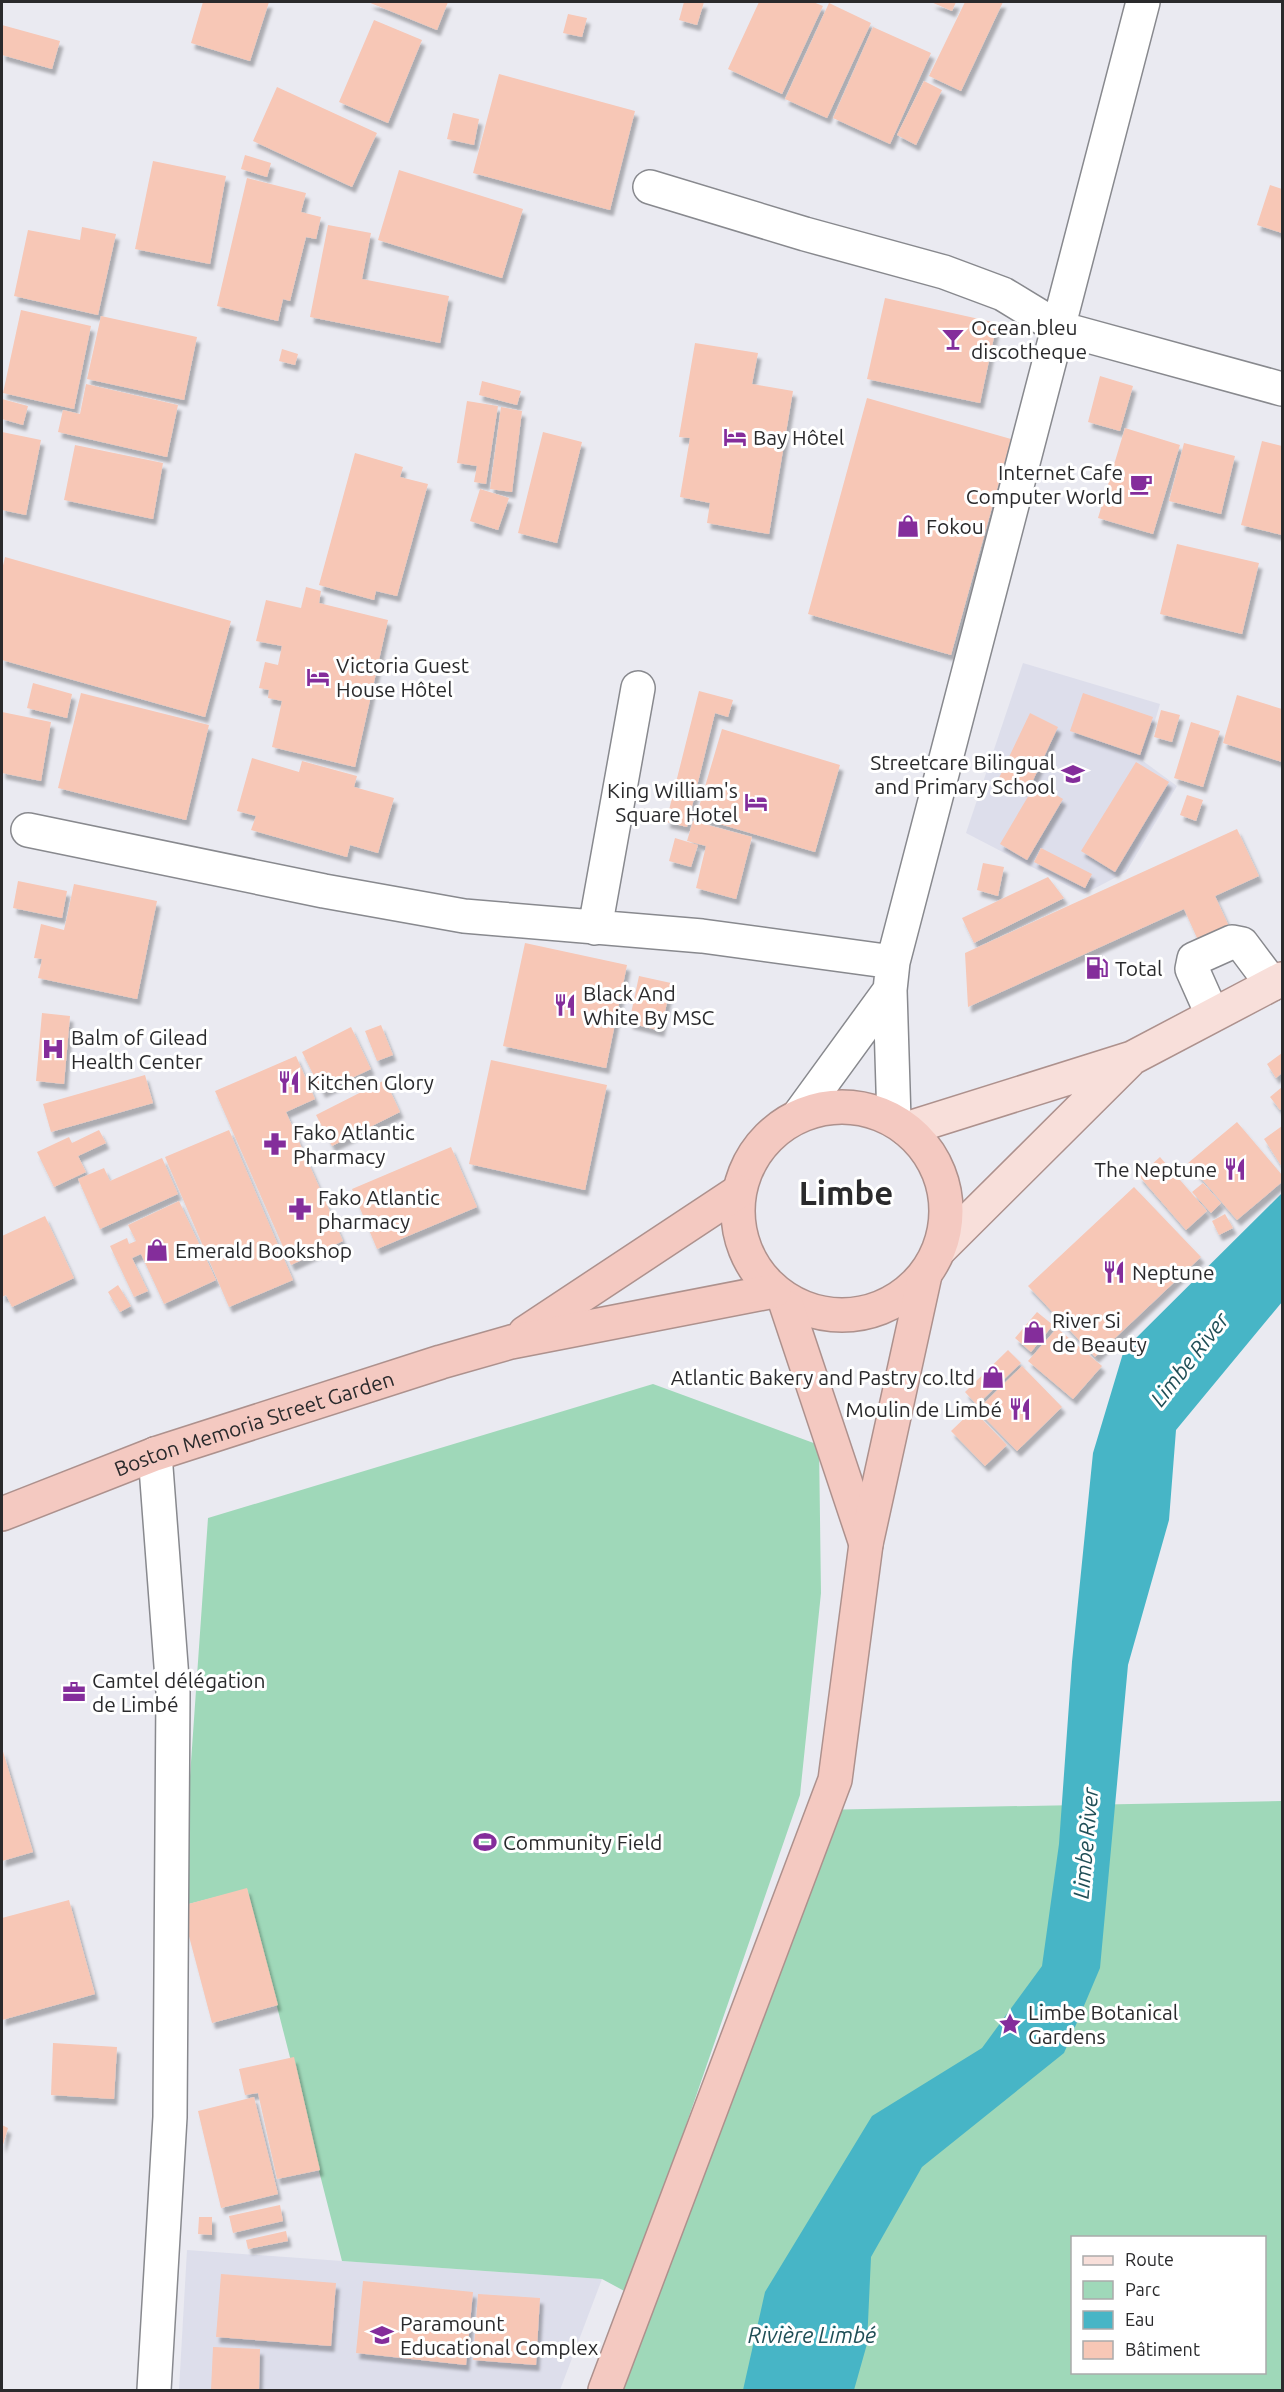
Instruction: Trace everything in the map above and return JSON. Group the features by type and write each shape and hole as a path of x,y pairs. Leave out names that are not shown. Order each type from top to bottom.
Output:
{"highway":[{"path":"605,2391 835,1780 866,1544 932,1262 946,1216 942,1183 929,1153 900,1125 863,1108 831,1107 799,1115 771,1133 750,1160 738,1192 743,1246 779,1295 866,1544"},
{"name":"Boston Memoria Street Garden","path":"511,1342 738,1192"},
{"path":"779,1295 820,1314 859,1315 896,1301 932,1262"},
{"name":"Boston Memoria Street Garden","path":"2,1514 155,1455 441,1362 511,1342 779,1295"}],"main road":[{"path":"900,1125 1132,1058 1277,981"},
{"path":"932,1262 1132,1058"}],"street":[{"path":"900,1125 891,976 1143,2"},
{"path":"650,187 805,234 944,272 1003,294 1059,328 1282,389"},
{"path":"595,928 638,688"},
{"path":"28,830 324,891 464,916 702,936 891,976"},
{"path":"1212,1014 1192,969 1194,959 1232,942 1242,944 1277,981"},
{"path":"799,1115 891,976"},
{"path":"154,2391 170,2117 173,1692 155,1455"}],"shaded area":[{"name":"Streetcare Bilingual and Primary School","path":"1023,663 1160,704 1143,761 1177,786 1126,872 1084,894 966,833"},
{"name":"Paramount Educational Complex","path":"187,2250 602,2279 560,2390 179,2390"}],"green space":[{"name":"Community Field","path":"653,1384 819,1445 821,1593 800,1795 628,2293 602,2279 342,2261 247,1889 181,1906 208,1518"},
{"name":"Limbe Botanical Gardens","path":"1282,1801 1282,2390 604,2390 816,1810"}],"water":[{"name":"Rivière Limbé","path":"1282,1193 1282,1302 1176,1430 1169,1520 1128,1665 1100,1968 1064,2053 922,2167 871,2257 867,2344 854,2390 743,2390 765,2292 872,2116 982,2048 1042,1966 1059,1844 1072,1662 1093,1453 1124,1350"}],"building":[{"path":"203,2 269,2 250,61 191,43"},
{"path":"368,2 448,2 437,30"},
{"path":"684,2 704,2 697,25 679,20"},
{"path":"759,2 813,2 823,6 782,94 728,69"},
{"path":"931,2 956,2 952,11"},
{"path":"965,2 1003,2 961,91 929,76"},
{"path":"829,3 871,23 827,118 785,99"},
{"path":"568,14 587,18 582,37 563,33"},
{"path":"374,20 422,40 388,123 339,102"},
{"path":"2,25 60,41 52,69 2,55"},
{"path":"873,27 931,53 890,144 833,118"},
{"path":"499,74 635,111 610,210 473,173"},
{"path":"924,81 942,90 916,145 897,135"},
{"path":"277,87 377,133 352,187 253,141"},
{"path":"453,113 479,119 474,145 447,139"},
{"path":"245,155 271,163 267,177 241,169"},
{"path":"153,161 226,176 210,264 135,249"},
{"path":"399,170 523,209 502,278 378,240"},
{"path":"247,178 306,193 301,212 321,217 316,239 306,237 290,301 283,299 278,321 217,306"},
{"path":"1270,185 1282,189 1282,233 1257,225"},
{"path":"328,225 371,233 362,279 449,296 440,343 310,317"},
{"path":"82,227 116,234 98,315 14,296 28,230 80,240"},
{"path":"885,298 997,323 980,403 867,379"},
{"path":"21,310 91,326 74,409 3,393"},
{"path":"101,316 197,337 184,400 87,379"},
{"name":"Bay Hôtel","path":"695,343 758,353 752,384 793,391 769,534 707,523 710,503 680,497 690,438 679,437"},
{"path":"282,349 298,354 295,365 279,361"},
{"path":"1100,376 1133,386 1120,431 1088,422"},
{"path":"482,381 521,391 517,405 479,395"},
{"path":"86,384 178,405 167,457 58,432 63,410 80,414"},
{"path":"867,398 1011,439 951,655 808,614"},
{"path":"2,399 28,406 23,425 2,419"},
{"path":"467,401 498,406 486,484 474,482 477,466 457,463"},
{"path":"501,407 522,411 512,492 490,489"},
{"path":"1125,428 1180,445 1153,534 1098,518"},
{"path":"2,432 41,440 26,515 2,510"},
{"path":"543,432 582,442 557,543 518,533"},
{"path":"1262,441 1282,446 1282,535 1241,525"},
{"path":"1184,443 1235,456 1221,514 1169,501"},
{"path":"75,445 163,463 153,519 64,500"},
{"path":"355,453 403,467 400,477 428,484 397,596 376,591 374,600 319,585"},
{"path":"480,489 509,498 498,530 470,521"},
{"path":"1177,544 1259,563 1242,634 1160,614"},
{"path":"5,557 231,621 205,717 2,660 2,570"},
{"name":"Victoria Guest House Hôtel","path":"306,587 321,591 319,603 388,620 355,767 272,747 282,701 268,698 269,690 259,688 265,662 278,665 282,646 256,641 266,600 301,608"},
{"path":"33,683 72,694 67,718 27,708"},
{"path":"699,691 733,700 728,717 715,713 687,827 666,822"},
{"path":"81,693 209,725 186,820 58,788"},
{"path":"1083,693 1153,717 1140,755 1070,731"},
{"path":"1237,695 1282,709 1282,762 1223,743"},
{"path":"1161,710 1180,715 1172,742 1154,737"},
{"path":"2,712 51,722 41,781 2,773"},
{"path":"1030,713 1058,727 1028,791 999,778"},
{"path":"1191,722 1220,731 1203,787 1174,778"},
{"path":"722,729 840,765 815,852 696,817"},
{"path":"252,758 299,772 302,761 357,776 354,787 394,798 378,853 350,845 347,857 251,830 256,816 237,811"},
{"path":"1136,762 1169,782 1115,872 1081,851"},
{"path":"1036,783 1063,799 1027,860 1000,844"},
{"path":"1187,795 1203,800 1196,821 1180,815"},
{"path":"693,821 752,837 736,899 696,888 706,846 687,841"},
{"path":"1237,829 1259,876 1215,896 1233,935 1202,949 1184,909 968,1007 965,953"},
{"path":"675,838 698,845 691,867 669,861"},
{"path":"1041,848 1092,874 1085,888 1034,862"},
{"path":"983,863 1004,867 998,896 977,890"},
{"path":"1048,877 1064,898 974,943 962,918"},
{"path":"18,881 67,891 62,918 13,908"},
{"path":"74,884 157,901 137,999 38,978 42,959 34,958 41,924 64,930"},
{"name":"Black And White By MSC","path":"525,943 627,965 606,1068 503,1046"},
{"path":"639,976 671,983 661,1031 629,1023"},
{"name":"Balm of Gilead Health Center","path":"42,1013 70,1016 64,1084 36,1081"},
{"path":"381,1025 393,1055 377,1061 365,1031"},
{"path":"351,1027 371,1069 322,1092 302,1052"},
{"path":"1282,1053 1282,1073 1276,1078 1267,1064"},
{"path":"296,1056 315,1099 286,1112 343,1241 291,1265 215,1091"},
{"path":"491,1060 607,1085 585,1190 469,1164"},
{"path":"145,1075 153,1103 51,1132 43,1104"},
{"path":"385,1080 400,1112 332,1146 316,1115"},
{"path":"1282,1087 1282,1108 1280,1110 1270,1097"},
{"name":"The Neptune","path":"1237,1122 1282,1175 1282,1182 1237,1220 1188,1163"},
{"path":"1282,1126 1282,1167 1264,1139"},
{"path":"99,1130 106,1143 78,1156 86,1172 54,1187 37,1152 69,1137 72,1143"},
{"path":"229,1130 293,1280 229,1307 165,1157"},
{"path":"451,1147 477,1207 377,1249 352,1189"},
{"path":"1160,1157 1207,1211 1186,1230 1139,1176"},
{"path":"162,1158 178,1194 100,1229 78,1179 104,1168 110,1181"},
{"path":"1203,1183 1221,1203 1211,1213 1192,1192"},
{"name":"Neptune","path":"1134,1187 1201,1257 1095,1357 1028,1286"},
{"name":"Emerald Bookshop","path":"179,1201 216,1280 164,1304 141,1254 132,1258 148,1291 134,1297 110,1246 127,1238 129,1244 136,1241 128,1225"},
{"path":"1225,1214 1233,1228 1219,1235 1212,1221"},
{"path":"45,1216 74,1278 12,1307 6,1295 2,1297 2,1236"},
{"path":"118,1285 131,1306 120,1312 108,1292"},
{"name":"River Si de Beauty","path":"1037,1312 1053,1325 1031,1352 1015,1338"},
{"path":"1057,1328 1102,1366 1073,1399 1028,1361"},
{"name":"Atlantic Bakery and Pastry co.ltd","path":"1008,1350 1021,1363 977,1405 965,1392"},
{"name":"Moulin de Limbé","path":"1022,1366 1062,1407 1017,1451 977,1410"},
{"path":"973,1410 1007,1445 985,1466 951,1431"},
{"path":"2,1748 33,1852 2,1861"},
{"path":"247,1888 278,2005 212,2023 181,1906"},
{"path":"69,1900 95,1994 2,2020 2,1918"},
{"path":"53,2043 117,2047 114,2099 51,2095"},
{"path":"294,2057 320,2170 277,2179 258,2093 245,2095 239,2069"},
{"path":"254,2097 278,2194 221,2208 198,2111"},
{"path":"2,2125 8,2128 2,2148"},
{"path":"280,2205 283,2221 233,2233 229,2216"},
{"path":"199,2217 212,2217 212,2235 198,2234"},
{"path":"286,2231 288,2241 248,2249 246,2240"},
{"path":"221,2274 336,2283 331,2346 216,2337"},
{"path":"363,2281 473,2292 466,2365 356,2353"},
{"path":"478,2294 540,2298 536,2365 473,2360"},
{"path":"213,2347 260,2349 259,2390 211,2390"}],"place":[{"name":"Ocean bleu discotheque","path":"953,339"},
{"name":"Bay Hôtel","path":"735,437"},
{"name":"Internet Cafe Computer World","path":"1141,484"},
{"name":"Fokou","path":"908,526"},
{"name":"Victoria Guest House Hôtel","path":"318,677"},
{"name":"Streetcare Bilingual and Primary School","path":"1073,774"},
{"name":"King William's Square Hotel","path":"756,802"},
{"name":"Total","path":"1097,968"},
{"name":"Black And White By MSC","path":"565,1005"},
{"name":"Balm of Gilead Health Center","path":"53,1049"},
{"name":"Kitchen Glory","path":"289,1082"},
{"name":"Fako Atlantic Pharmacy","path":"275,1144"},
{"name":"The Neptune","path":"1235,1169"},
{"name":"Fako Atlantic pharmacy","path":"300,1209"},
{"name":"Emerald Bookshop","path":"157,1250"},
{"name":"Neptune","path":"1114,1272"},
{"name":"River Si de Beauty","path":"1034,1332"},
{"name":"Atlantic Bakery and Pastry co.ltd","path":"993,1377"},
{"name":"Moulin de Limbé","path":"1020,1409"},
{"name":"Camtel délégation de Limbé","path":"74,1692"},
{"name":"Community Field","path":"485,1842"},
{"name":"Limbe Botanical Gardens","path":"1010,2024"},
{"name":"Paramount Educational Complex","path":"382,2335"}],"district":[{"name":"Limbe","path":"846,1192"}],"water label":[{"name":"Limbe River","path":"1189,1359"},
{"name":"Limbe River","path":"1085,1843"}]}
